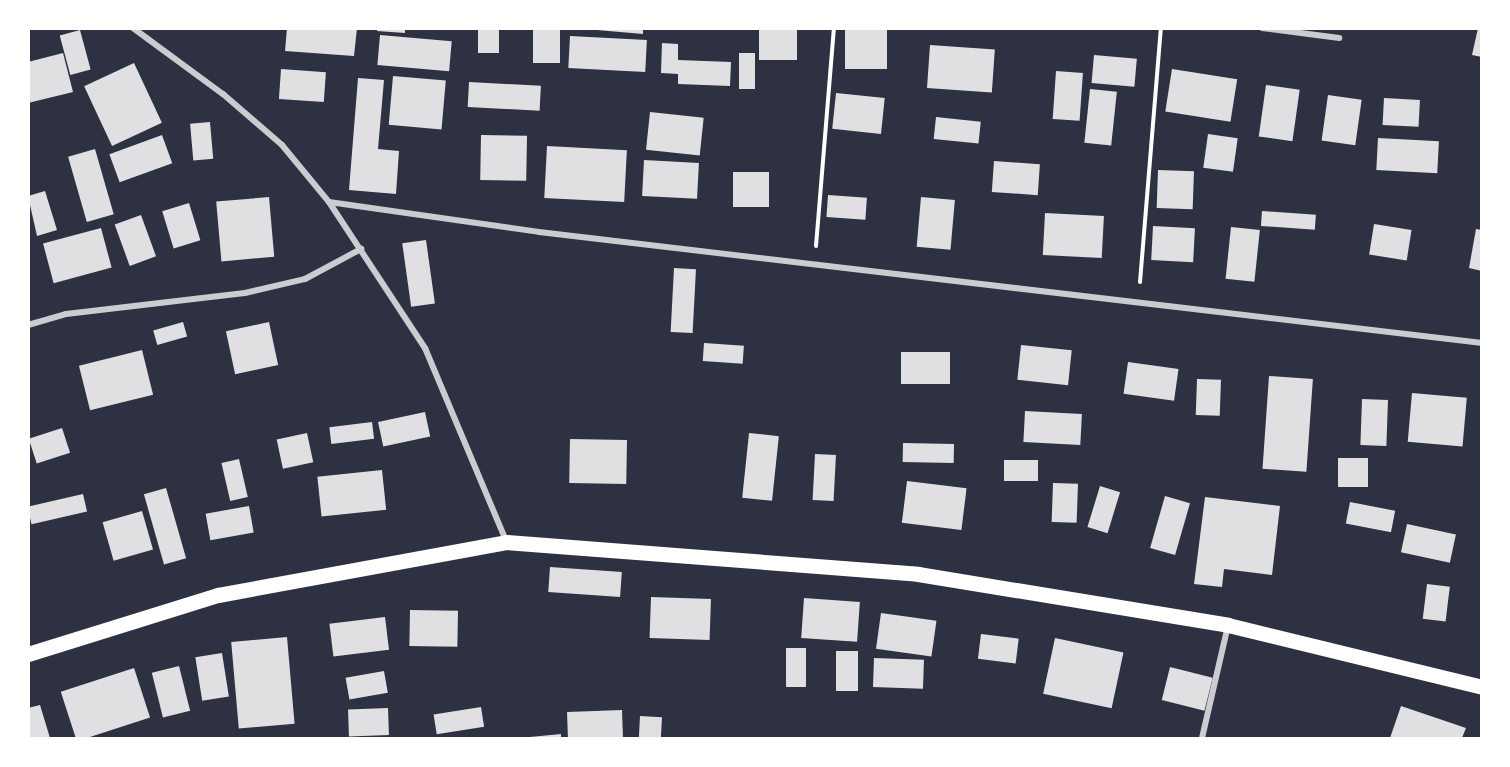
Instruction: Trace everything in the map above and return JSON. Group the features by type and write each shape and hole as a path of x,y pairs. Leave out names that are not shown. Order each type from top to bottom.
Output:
{"main road":[{"path":"28,654 218,595 506,542 918,574 1228,626 1482,687"}],"street":[{"path":"133,28 223,94 282,145 328,202 425,348 506,542"},
{"path":"1262,28 1339,38"},
{"path":"328,202 539,232 1482,343"},
{"path":"28,326 76,313 245,293 304,279 361,249"},
{"path":"1203,738 1228,626"}],"path":[{"path":"814,264 834,28"},
{"path":"1138,302 1161,28"}],"building":[{"path":"287,28 357,28 354,56 285,51"},
{"path":"377,28 405,28 405,33 377,31"},
{"path":"478,28 499,28 499,53 478,53"},
{"path":"533,28 560,28 560,63 533,63"},
{"path":"574,28 643,28 643,34"},
{"path":"759,28 797,28 797,60 759,60"},
{"path":"845,28 887,28 887,69 845,69"},
{"path":"1478,28 1482,28 1482,57 1472,55"},
{"path":"80,30 91,70 70,75 60,35"},
{"path":"380,35 452,41 449,71 377,65"},
{"path":"570,36 647,40 645,72 568,68"},
{"path":"662,43 678,44 678,60 731,62 730,86 678,84 678,74 661,73"},
{"path":"930,45 995,50 992,92 927,88"},
{"path":"63,53 73,92 28,103 28,62"},
{"path":"739,53 755,53 755,89 739,89"},
{"path":"1094,55 1137,59 1134,87 1092,83"},
{"path":"134,63 162,123 112,146 84,86"},
{"path":"281,69 326,72 324,102 279,99"},
{"path":"1172,69 1237,79 1230,122 1165,111"},
{"path":"1056,71 1083,73 1080,121 1053,119"},
{"path":"393,76 446,81 442,129 389,125"},
{"path":"358,78 384,80 378,149 399,151 396,194 349,190"},
{"path":"469,82 541,86 540,111 468,107"},
{"path":"1266,85 1300,90 1292,141 1259,136"},
{"path":"1090,89 1117,92 1111,146 1084,143"},
{"path":"836,93 885,98 881,134 832,129"},
{"path":"1328,95 1362,100 1355,145 1322,141"},
{"path":"1384,98 1420,100 1419,127 1383,125"},
{"path":"650,112 704,118 700,155 646,150"},
{"path":"936,117 981,122 978,144 934,139"},
{"path":"210,122 213,159 193,161 190,124"},
{"path":"1208,134 1238,138 1233,172 1203,168"},
{"path":"162,135 172,163 120,182 109,154"},
{"path":"481,135 527,136 526,181 480,180"},
{"path":"1378,138 1439,141 1437,173 1376,170"},
{"path":"547,146 627,150 624,202 544,198"},
{"path":"95,149 114,214 87,222 68,157"},
{"path":"644,160 699,163 697,199 642,196"},
{"path":"994,161 1040,164 1038,195 992,192"},
{"path":"1158,170 1194,171 1193,209 1157,208"},
{"path":"733,172 769,172 769,207 733,207"},
{"path":"45,191 57,230 37,236 28,196"},
{"path":"828,195 867,198 865,220 826,217"},
{"path":"269,197 274,257 221,261 216,202"},
{"path":"921,197 955,200 951,250 917,247"},
{"path":"189,203 200,240 174,248 162,211"},
{"path":"1262,211 1316,215 1315,230 1261,226"},
{"path":"1045,213 1104,216 1102,258 1043,255"},
{"path":"141,215 156,256 130,266 115,225"},
{"path":"1374,224 1412,230 1407,261 1369,255"},
{"path":"1153,226 1195,228 1193,262 1151,260"},
{"path":"1231,227 1260,230 1254,282 1226,279"},
{"path":"101,228 112,268 54,283 43,244"},
{"path":"1476,229 1482,230 1482,271 1469,268"},
{"path":"426,240 435,303 411,307 402,243"},
{"path":"674,268 696,269 693,333 671,332"},
{"path":"183,322 187,336 157,345 153,331"},
{"path":"269,322 278,365 235,374 226,331"},
{"path":"704,343 744,346 743,364 703,361"},
{"path":"1021,345 1072,350 1068,385 1017,380"},
{"path":"142,350 153,395 90,410 79,366"},
{"path":"901,352 950,352 950,384 901,384"},
{"path":"1128,362 1179,369 1174,401 1124,394"},
{"path":"1269,376 1313,379 1306,472 1263,469"},
{"path":"1197,379 1221,380 1220,416 1196,415"},
{"path":"1412,393 1467,398 1463,447 1408,442"},
{"path":"1362,399 1388,400 1386,446 1360,445"},
{"path":"1025,411 1082,414 1080,445 1023,442"},
{"path":"425,412 430,436 383,446 378,422"},
{"path":"372,422 374,439 331,444 329,427"},
{"path":"62,428 70,453 37,464 29,439"},
{"path":"307,433 313,462 283,469 277,439"},
{"path":"749,433 779,436 772,501 742,498"},
{"path":"570,439 627,440 626,484 569,483"},
{"path":"903,443 954,444 954,463 903,462"},
{"path":"815,454 836,455 834,501 813,500"},
{"path":"1338,458 1368,458 1368,487 1338,487"},
{"path":"239,459 248,497 230,501 221,463"},
{"path":"1004,460 1038,460 1038,481 1004,481"},
{"path":"382,470 386,510 322,517 317,477"},
{"path":"907,481 967,488 961,530 902,523"},
{"path":"1053,483 1078,484 1077,523 1052,522"},
{"path":"1100,486 1120,492 1108,533 1087,527"},
{"path":"166,488 186,558 164,565 144,494"},
{"path":"83,494 87,512 32,524 28,507"},
{"path":"1165,496 1190,503 1175,555 1150,548"},
{"path":"1205,497 1280,506 1272,575 1224,569 1222,587 1194,584"},
{"path":"1350,502 1395,511 1391,532 1346,524"},
{"path":"249,506 254,533 210,540 206,514"},
{"path":"142,511 153,549 114,561 103,522"},
{"path":"1407,524 1456,534 1450,563 1401,552"},
{"path":"550,567 622,572 620,597 548,592"},
{"path":"1427,584 1450,587 1446,622 1423,619"},
{"path":"651,597 711,599 710,640 650,638"},
{"path":"804,598 860,602 857,642 801,638"},
{"path":"410,610 458,611 457,647 409,646"},
{"path":"881,613 936,621 931,656 876,649"},
{"path":"385,617 389,650 333,657 329,624"},
{"path":"981,634 1019,639 1016,663 978,659"},
{"path":"287,637 295,724 239,729 231,642"},
{"path":"1055,638 1123,653 1112,708 1043,694"},
{"path":"786,648 806,648 806,687 786,687"},
{"path":"836,651 858,651 858,691 836,691"},
{"path":"222,653 229,696 202,701 195,657"},
{"path":"874,658 924,660 923,689 873,687"},
{"path":"179,666 190,711 163,717 152,673"},
{"path":"1170,667 1213,678 1204,711 1162,700"},
{"path":"134,668 150,717 87,738 76,738 61,692"},
{"path":"384,671 388,693 349,699 346,678"},
{"path":"40,705 50,738 28,738 28,708"},
{"path":"1401,706 1466,728 1462,738 1390,738"},
{"path":"481,707 484,727 437,734 434,715"},
{"path":"388,708 389,735 349,736 348,709"},
{"path":"622,710 623,738 568,738 567,712"},
{"path":"640,716 662,717 661,738 639,738"},
{"path":"561,734 561,738 530,738 530,737"}]}
